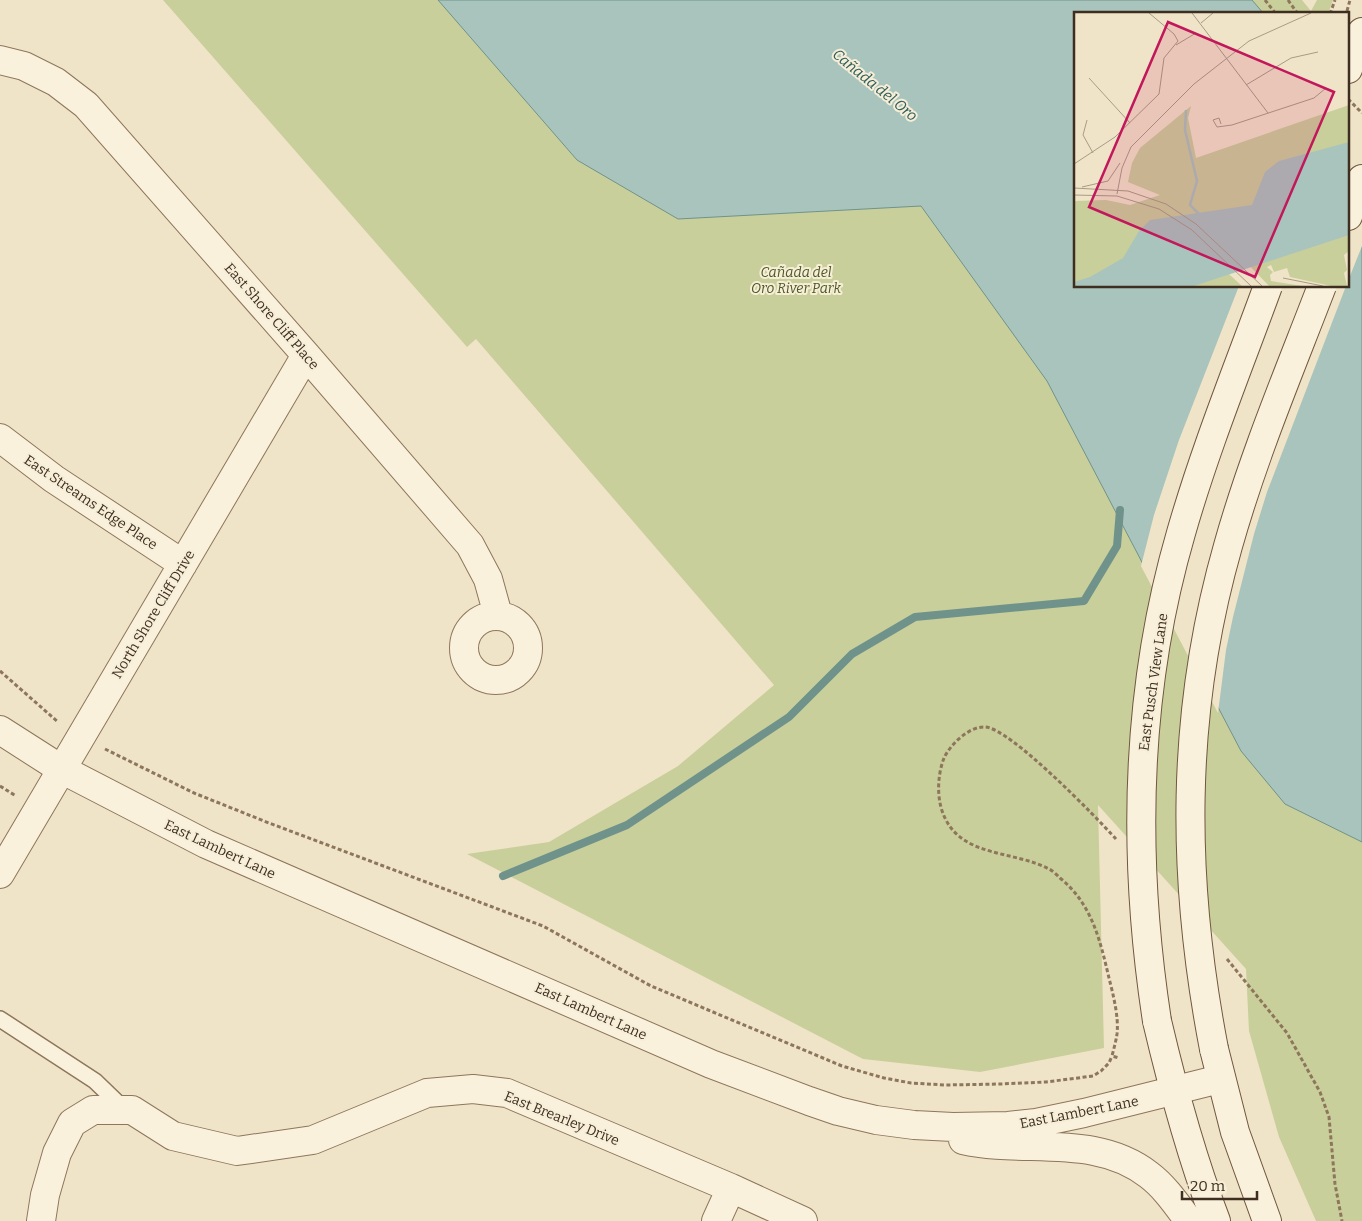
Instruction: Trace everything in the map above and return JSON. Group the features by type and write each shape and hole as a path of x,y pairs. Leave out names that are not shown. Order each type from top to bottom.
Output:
{"street":[{"path":"1350,53 1354,22"},
{"name":"East Shore Cliff Place","path":"0,60 24,66 56,82 86,105 306,355 470,546 488,579 498,615"},
{"path":"1350,211 1362,179"},
{"name":"East Pusch View Lane","path":"1216,1221 1190,1146 1174,1091 1158,1021 1149,965 1141,851 1142,778 1152,668 1165,598 1189,506 1267,288"},
{"path":"1267,1221 1235,1132 1220,1079 1214,1049 1200,965 1190,859 1190,780 1201,675 1216,593 1235,521 1321,288"},
{"name":"North Shore Cliff Drive","path":"0,874 306,355"},
{"name":"East Streams Edge Place","path":"0,438 54,479 183,564"},
{"name":"East Lambert Lane","path":"0,730 61,769 206,844 711,1064 809,1102 838,1111 876,1120 914,1125 978,1127 1036,1123 1220,1079"},
{"name":"East Brearley Drive","path":"41,1221 45,1195 57,1153 72,1122 93,1110 132,1110 173,1136 237,1151 313,1140 428,1092 473,1089 507,1093 731,1188 803,1221"},
{"path":"914,1125 943,1136 994,1145 1087,1149 1117,1156 1150,1175 1177,1204 1189,1221"},
{"path":"716,1221 731,1188"}],"lane":[{"path":"0,1019 95,1081 125,1110"}],"path":[{"path":"1265,0 1274,12"},
{"path":"1288,0 1297,12"},
{"path":"1331,12 1335,0"},
{"path":"1350,0 1354,22"},
{"path":"1350,101 1362,113"},
{"path":"0,671 59,723"},
{"path":"105,749 194,793 260,820 543,926 651,986 842,1066 911,1082 946,1085 1000,1084 1055,1081 1093,1076 1109,1063 1112,1056"}],"green space":[{"name":"Cañada del Oro River Park","path":"163,0 1302,0 1311,11 1317,0 1333,0 1329,12 1074,12 1074,288 1100,288 1362,310 1362,1221 1316,1221 1279,1137 1249,1031 1246,969 1098,805 1104,1048 980,1072 863,1059 467,854 549,842 678,766 774,685 476,339 467,347"}],"water":[{"name":"Cañada del Oro","path":"438,0 1252,0 1262,12 1074,12 1074,288 1350,288 1350,111 1362,124 1362,842 1285,804 1241,751 1047,381 921,206 678,219 577,160"}],"pier":[{"path":"1350,108 1362,121 1362,246 1350,276"},
{"path":"1238,288 1345,288 1267,492 1254,534 1226,650 1218,713 1141,566 1154,515 1179,440"}],"waterway":[{"path":"503,876 627,825 789,717 852,654 915,617 1084,601 1117,546 1120,510"}]}
